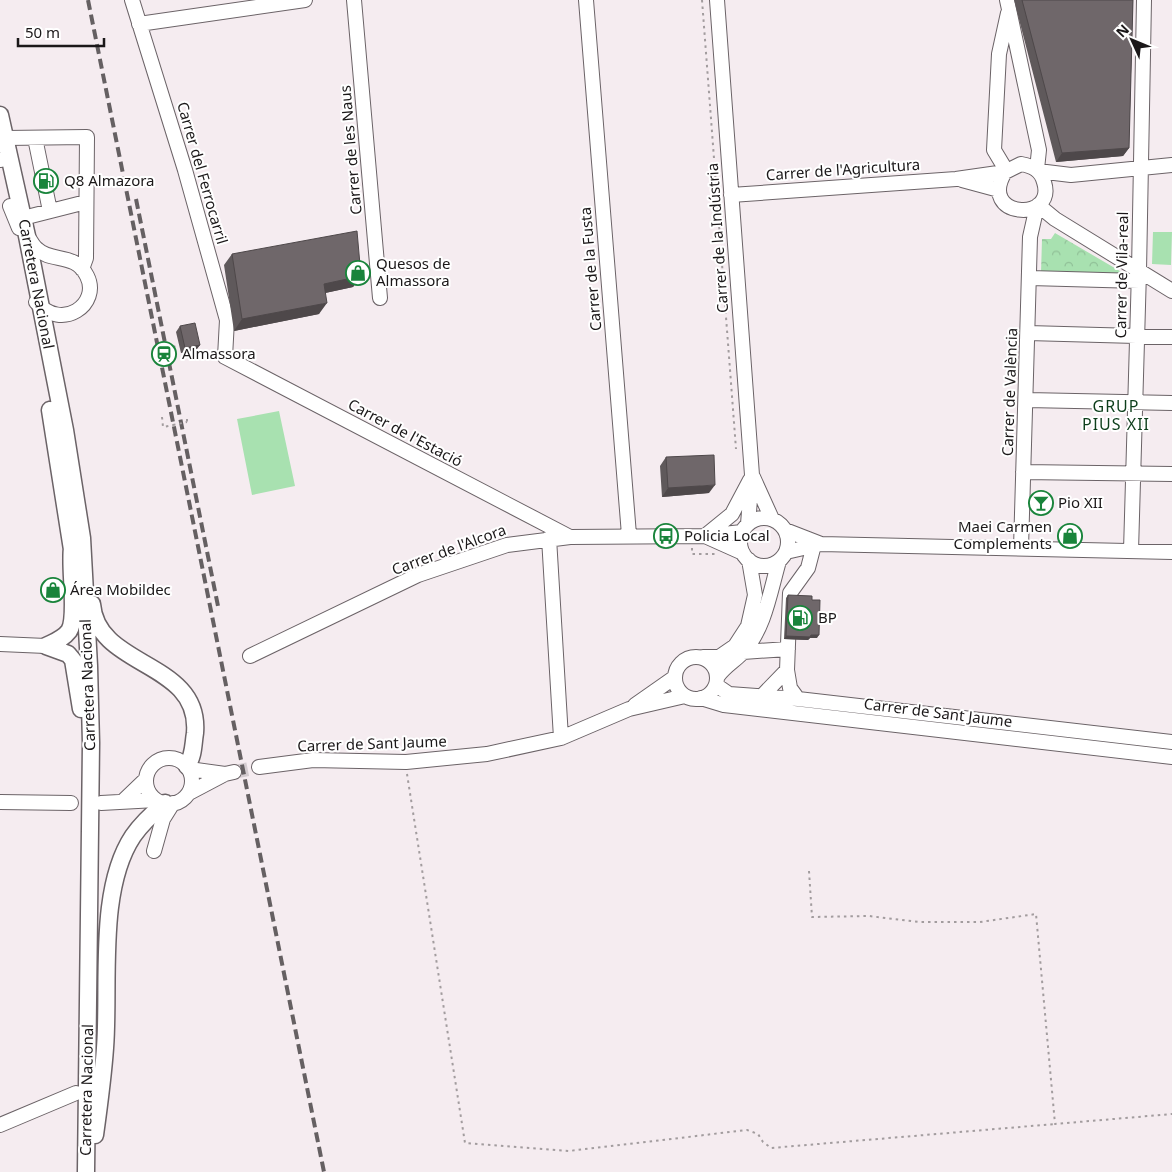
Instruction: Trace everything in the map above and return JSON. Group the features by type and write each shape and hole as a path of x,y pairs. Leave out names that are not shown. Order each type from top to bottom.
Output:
{"main road":[{"name":"Carretera Nacional","path":"0,115 27,236 76,489 82,664 75,1172"},
{"name":"Carretera Nacional","path":"0,158 77,543 89,666 86,1172"},
{"path":"46,646 61,639 73,622 70,564 77,543"},
{"path":"77,543 88,563 92,612 106,637 127,655 169,677 186,695 195,725 192,757 188,767"},
{"path":"46,646 63,652 73,660 81,709"},
{"path":"91,1172 106,1048 108,910 119,868 132,837 165,802"}],"street":[{"name":"Carrer del Ferrocarril","path":"132,0 185,170 227,320 225,357"},
{"path":"139,24 305,0"},
{"name":"Carrer de les Naus","path":"354,0 380,298"},
{"name":"Carrer de la Fusta","path":"586,0 629,535"},
{"name":"Carrer de la Indústria","path":"717,0 752,474 745,528"},
{"name":"Carrer de Vila-real","path":"1131,551 1139,276 1144,0"},
{"path":"1008,4 1039,150 1037,170 1046,185 1044,196 1037,206 1026,211 1015,210 1003,202 999,190 1000,180 1006,171 1021,164 1037,170 1072,175 1172,165"},
{"path":"1006,171 994,150 1000,54 1008,4"},
{"path":"5,138 87,137 86,258 82,269"},
{"path":"35,138 50,211"},
{"name":"Carrer de l'Agricultura","path":"732,194 956,178 1006,171"},
{"path":"1046,185 1072,175"},
{"name":"Carrer de l'Agricultura","path":"956,178 999,190"},
{"path":"23,218 86,202"},
{"path":"10,206 16,218 32,296 41,308 54,316 67,316 79,310 86,301 89,288 88,277 74,262 37,250 27,236"},
{"path":"1037,206 1139,276 1172,291"},
{"name":"Carrer de València","path":"1021,548 1027,400 1030,237 1037,206"},
{"name":"Carrer de València","path":"1015,210 1030,237"},
{"path":"1030,278 1139,276"},
{"path":"1028,333 1172,337"},
{"name":"Carrer de l'Estació","path":"225,357 570,537"},
{"path":"1027,400 1172,403"},
{"path":"1023,472 1172,474"},
{"path":"698,536 732,514 752,474"},
{"name":"Carrer de la Indústria","path":"752,474 772,519"},
{"path":"785,530 788,539 788,554 772,585 762,619 743,652 717,680 713,691 701,698 685,696 677,688 675,677 676,670 684,660 690,657 719,657 735,646 748,626 755,595 746,556 740,543 745,528 761,518 772,519 785,530 818,544"},
{"name":"Carrer de l'Alcora","path":"250,656 418,575 507,544 570,537 629,535 698,536 745,528"},
{"name":"Carrer de l'Alcora","path":"698,536 746,556"},
{"path":"549,538 561,738"},
{"path":"798,699 790,688 787,670 790,593 808,568 818,544"},
{"path":"746,556 763,566 788,554 818,544 1172,552"},
{"path":"788,554 808,568"},
{"path":"772,585 790,593"},
{"path":"0,644 46,646"},
{"path":"743,652 788,649"},
{"path":"703,658 713,664 717,680"},
{"path":"761,697 787,670"},
{"name":"Carrer de Sant Jaume","path":"629,709 675,677"},
{"name":"Carrer de Sant Jaume","path":"717,680 729,694 798,699 1172,742"},
{"name":"Carrer de Sant Jaume","path":"259,767 313,760 406,762 487,754 561,738 629,709 685,696"},
{"name":"Carrer de Sant Jaume","path":"701,698 724,705 1172,757"},
{"path":"165,802 148,791 146,779 150,766 162,758 175,758 188,767 230,773 188,792"},
{"path":"101,803 182,800 188,792 192,781 188,767"},
{"path":"122,802 146,779"},
{"path":"0,802 71,803"},
{"path":"154,851 163,819 165,802"},
{"path":"0,1125 76,1093"}],"path":[{"path":"702,0 737,454"},
{"path":"173,347 179,345"},
{"path":"162,417 163,427 187,421"},
{"path":"698,536 692,554 718,554"},
{"path":"406,762 466,1143 569,1151 747,1130 758,1134 762,1142 771,1148 1172,1114"},
{"path":"809,871 812,917 870,916 919,922 980,922 1036,914 1055,1124"}],"green space":[{"path":"1153,232 1172,232 1171,265 1152,264"},
{"path":"1055,233 1125,274 1041,273 1042,239 1051,239"},
{"path":"279,411 295,486 252,495 237,419"}],"building":[{"path":"1022,0 1133,0 1129,148 1062,153"},
{"path":"357,231 361,276 324,284 327,303 242,319 232,254"},
{"path":"195,323 200,345 185,348 180,326"},
{"path":"714,455 715,485 668,488 666,457"},
{"path":"788,595 812,596 812,600 820,600 819,635 811,635 810,637 786,636"}],"tunnel":[{"path":"234,772 259,767"}],"railway":[{"path":"88,0 324,1172"},
{"path":"136,199 218,606"}],"place":[{"name":"Q8 Almazora","path":"46,181"},
{"name":"Quesos de Almassora","path":"358,273"},
{"name":"Almassora","path":"164,354"},
{"name":"Pio XII","path":"1041,503"},
{"name":"Policia Local","path":"666,536"},
{"name":"Maei Carmen Complements","path":"1070,536"},
{"name":"Área Mobildec","path":"53,590"},
{"name":"BP","path":"800,618"}],"district":[{"name":"GRUP PIUS XII","path":"1116,415"}]}
